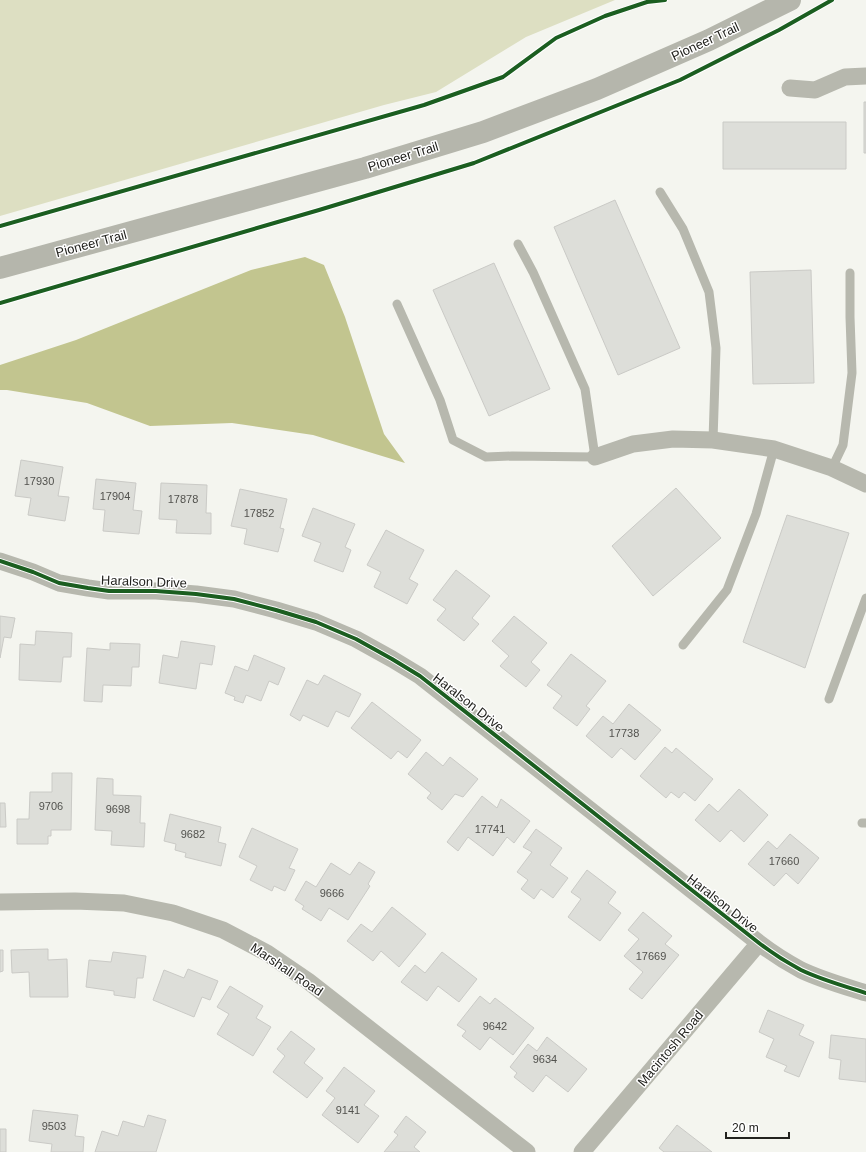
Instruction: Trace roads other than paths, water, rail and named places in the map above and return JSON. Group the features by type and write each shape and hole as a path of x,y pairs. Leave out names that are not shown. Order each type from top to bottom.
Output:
{"main road":[{"name":"Pioneer Trail","path":"0,268 365,168 483,132 597,89 709,40 790,0"}],"street":[{"path":"790,88 815,90 845,77 866,76"},
{"path":"595,457 633,444 673,439 713,440 774,449 832,468 866,484"},
{"name":"Haralson Drive","path":"0,561 33,572 59,583 88,588 109,591 156,591 196,594 234,599 316,622 356,639 420,676 447,696 775,955 802,970 866,993"},
{"name":"Marshall Road","path":"0,902 75,901 124,903 173,913 223,930 266,952 308,981 527,1152"},
{"name":"Macintosh Road","path":"582,1152 758,943"}],"lane":[{"path":"660,192 683,229 709,292 716,348 713,440"},
{"path":"397,304 440,400 453,440 486,457 595,457 585,389 533,272 518,244"},
{"path":"832,468 843,445 852,373 850,273"},
{"path":"683,645 727,590 756,514 774,449"},
{"path":"830,699 866,598"}]}
